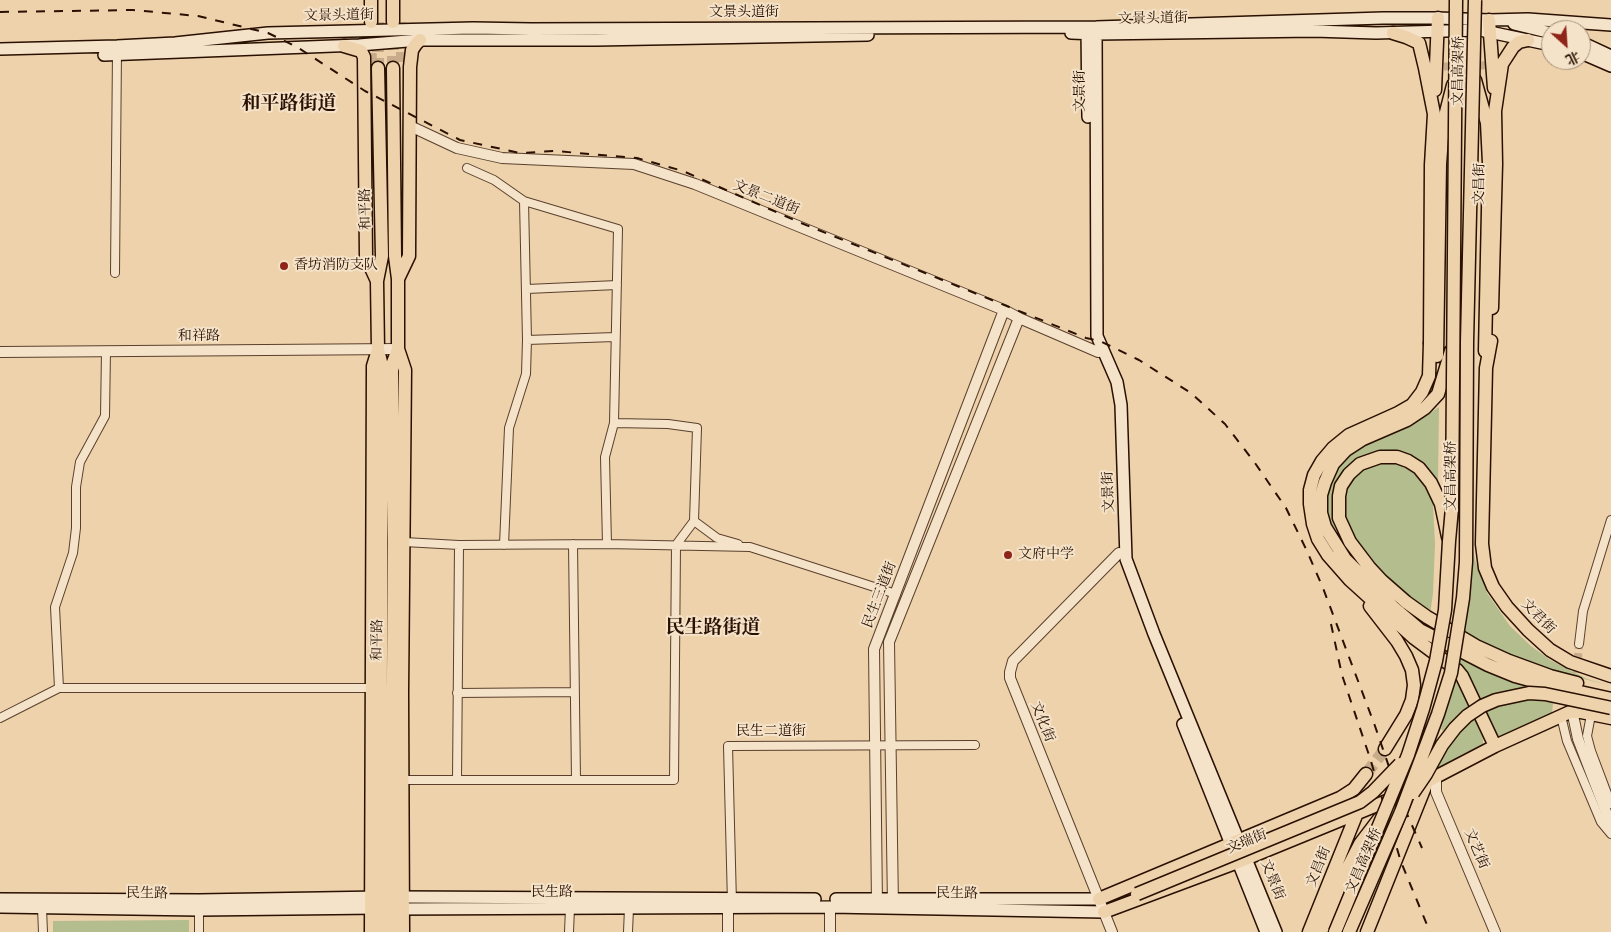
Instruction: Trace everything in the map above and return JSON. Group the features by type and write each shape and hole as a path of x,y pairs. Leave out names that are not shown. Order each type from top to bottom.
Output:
{"main road":[{"path":"371,0 375,22 378,0"},
{"path":"393,0 397,22 401,0"},
{"name":"文昌高架桥","path":"1335,932 1408,755 1436,661 1445,610 1448,541 1452,508 1456,0"},
{"name":"文昌高架桥","path":"1349,932 1401,812 1438,714 1451,673 1463,598 1467,518 1467,342 1475,0"},
{"name":"文景头道街","path":"0,49 117,50 344,46 420,40 596,40 1072,33 1092,30 1383,18 1438,18 1490,26 1541,43"},
{"path":"1385,749 1406,715 1412,700 1414,685 1412,670 1397,641 1318,539 1313,524 1310,490 1314,475 1322,461 1333,448 1349,435 1412,405 1427,394 1434,376 1431,165 1438,18"},
{"name":"文景头道街","path":"0,57 117,50 268,33 431,29 1092,30 1393,33 1480,30 1490,26 1528,19 1611,25"},
{"name":"文景头道街","path":"1490,26 1517,24 1541,30"},
{"path":"1490,26 1495,111"},
{"name":"文景街","path":"1092,30 1090,336 1110,381 1114,406 1119,553 1121,564 1235,842"},
{"name":"文景街","path":"1092,30 1097,336 1117,382 1121,405 1126,559 1242,860 1266,932"},
{"path":"1393,33 1406,36 1419,43 1434,114"},
{"path":"398,279 409,256 410,67 412,50 420,40"},
{"name":"文昌街","path":"1486,368 1496,164 1495,111 1502,64 1518,42 1528,40"},
{"path":"344,46 361,51 364,56 366,256 377,281"},
{"path":"1591,47 1611,56"},
{"path":"1591,57 1611,66"},
{"name":"和平路","path":"370,932 386,903 387,663 382,366 378,350 376,257 375,68"},
{"path":"397,68 403,256 398,279"},
{"path":"1434,346 1443,124 1456,75"},
{"path":"1474,76 1487,123 1489,163 1488,341"},
{"name":"和平路","path":"380,932 386,903 403,780 405,370 398,349 398,279"},
{"path":"1453,344 1438,394 1425,408 1407,420 1377,433 1346,450 1334,464 1321,495 1321,513 1325,528 1345,559 1393,608 1420,630 1488,665 1515,676 1611,699"},
{"name":"和平路","path":"387,663 394,541 392,365 398,349"},
{"name":"和平路","path":"378,350 373,366 372,688 386,903 391,932"},
{"name":"文君街","path":"1486,368 1482,544 1485,568 1493,587 1507,607 1550,650 1570,662 1611,676"},
{"path":"1448,541 1441,504 1431,483 1419,468 1408,461 1398,457 1380,457 1360,464 1349,474 1341,486 1339,496 1340,518 1350,542 1376,574 1406,602 1427,617 1476,646 1508,661 1550,676 1611,691"},
{"path":"1350,580 1414,638 1457,670 1462,676 1495,746"},
{"path":"387,663 402,692 387,714 372,688 387,663"},
{"path":"1401,812 1442,745 1467,716 1482,706 1496,700 1529,693 1562,696 1611,708"},
{"path":"1367,932 1432,780 1495,746 1567,716 1570,712 1594,713 1611,718"},
{"path":"1099,899 1116,901 1137,894 1360,802 1378,787 1408,755"},
{"name":"文瑞街","path":"1099,899 1340,798 1354,789 1366,774"},
{"name":"文瑞街","path":"1104,912 1242,860 1399,796 1432,780"},
{"name":"文昌街","path":"1308,932 1357,813"},
{"path":"1321,932 1346,871 1360,844 1384,813"},
{"name":"文景街","path":"1242,860 1276,932"},
{"name":"民生路","path":"0,898 830,907 877,903"},
{"name":"民生路","path":"0,907 199,910 386,903 629,908 1099,899"},
{"name":"和平路","path":"386,903 403,932"},
{"name":"民生路","path":"893,903 1104,912"},
{"path":"1354,932 1357,914"}],"street":[{"path":"115,273 117,50"},
{"name":"文景二道街","path":"410,126 457,148 502,158 634,164 695,184 1004,310 1098,352"},
{"path":"467,168 494,180 524,200 618,229 614,423 605,457 607,544"},
{"path":"504,545 509,428 526,374 528,340 524,200"},
{"path":"527,289 616,285"},
{"name":"民生三道街","path":"877,903 874,649 1004,310"},
{"name":"民生三道街","path":"893,903 889,642 1019,318"},
{"path":"528,340 615,337"},
{"name":"和祥路","path":"0,352 398,349"},
{"path":"59,688 54,607 73,554 76,528 76,487 80,462 105,416 106,351"},
{"path":"403,780 674,780 676,545 694,521 697,428 668,424 614,423"},
{"path":"1579,644 1583,611 1611,520"},
{"path":"694,521 717,538 896,594"},
{"path":"404,542 459,545 607,544 750,547"},
{"path":"573,544 576,780"},
{"path":"457,780 459,545"},
{"name":"文化街","path":"1112,932 1010,678 1010,672 1013,661 1119,553"},
{"path":"0,718 59,688 372,688"},
{"path":"457,693 575,692"},
{"path":"1594,713 1590,720 1587,736 1590,751 1611,804"},
{"path":"1567,716 1578,739 1611,825"},
{"path":"1567,716 1567,741 1601,822 1611,834"},
{"name":"民生二道街","path":"728,932 731,905 728,746 975,745"},
{"name":"文艺街","path":"1432,780 1495,932"},
{"path":"830,907 830,932"},
{"path":"42,908 43,932"},
{"path":"569,932 570,908"},
{"path":"628,932 629,908"},
{"path":"199,910 199,932"}],"green space":[{"path":"1439,407 1438,480 1425,465 1413,457 1391,450 1379,452 1333,495 1332,515 1334,526 1345,549 1329,523 1326,511 1326,498 1333,477 1340,465 1359,448 1413,424"},
{"path":"1394,463 1415,472 1429,491 1433,504 1435,544 1430,615 1418,607 1365,557 1344,520 1344,496 1359,472 1379,464"},
{"path":"1472,541 1475,560 1487,593 1510,626 1531,646 1550,660 1587,679 1611,686 1523,663 1464,635 1469,597"},
{"path":"1460,656 1564,693 1531,688 1513,690 1482,701 1471,681 1458,664"},
{"path":"1456,677 1472,706 1443,731 1441,729"},
{"path":"1520,700 1551,702 1553,703 1552,713 1548,719 1498,740 1486,710 1494,706"},
{"path":"1476,716 1483,737 1483,745 1461,755 1430,776 1439,753 1461,728"},
{"path":"189,920 189,932 53,932 53,921"}],"tunnel":[{"path":"378,22 378,68"},
{"path":"401,22 401,67"},
{"path":"371,23 372,68"},
{"path":"393,33 393,68"},
{"path":"1432,67 1495,65"},
{"path":"1576,685 1579,644"},
{"path":"1366,774 1385,749"}],"railway":[{"path":"0,12 133,10 198,16 268,33 297,47 365,91 460,140 520,153 555,151 637,158 683,171 801,223 1086,338 1100,341 1139,360 1191,393 1225,424 1286,508 1323,588 1399,796 1422,848"},
{"path":"1331,624 1342,675 1370,758 1401,862 1430,932"}],"place":[{"name":"香坊消防支队","path":"284,266"},
{"name":"文府中学","path":"1008,555"}],"district":[{"name":"和平路街道","path":"289,104"},
{"name":"民生路街道","path":"713,628"}]}
